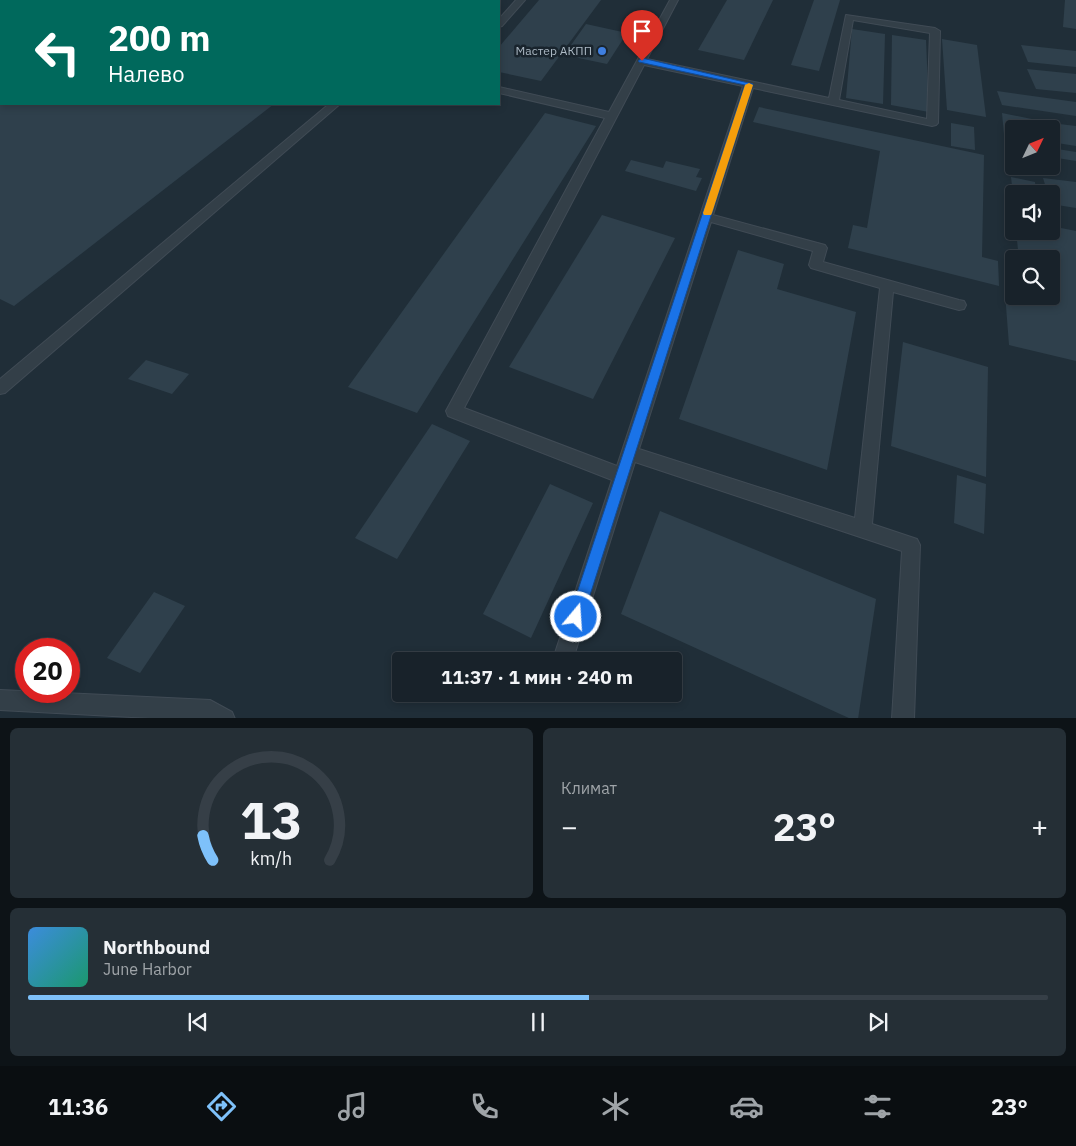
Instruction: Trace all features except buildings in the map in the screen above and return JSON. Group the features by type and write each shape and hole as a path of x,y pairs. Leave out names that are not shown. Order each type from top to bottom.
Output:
{"lane":[{"path":"500,23 521,0"},
{"path":"622,476 454,411 642,61 670,1"},
{"path":"642,61 832,102 932,123 935,31 849,17 832,102"},
{"path":"565,652 749,84"},
{"path":"500,90 612,116"},
{"path":"0,388 334,105"},
{"path":"706,217 820,248 816,265 960,305"},
{"path":"863,529 887,285"},
{"path":"629,454 911,544 903,718"},
{"path":"0,700 210,710 225,718"}],"slow traffic":[{"path":"708,213 749,85"}],"place":[{"name":"Мастер АКПП","path":"602,51"}],"route":[{"path":"576,617 749,84 642,61"}]}
